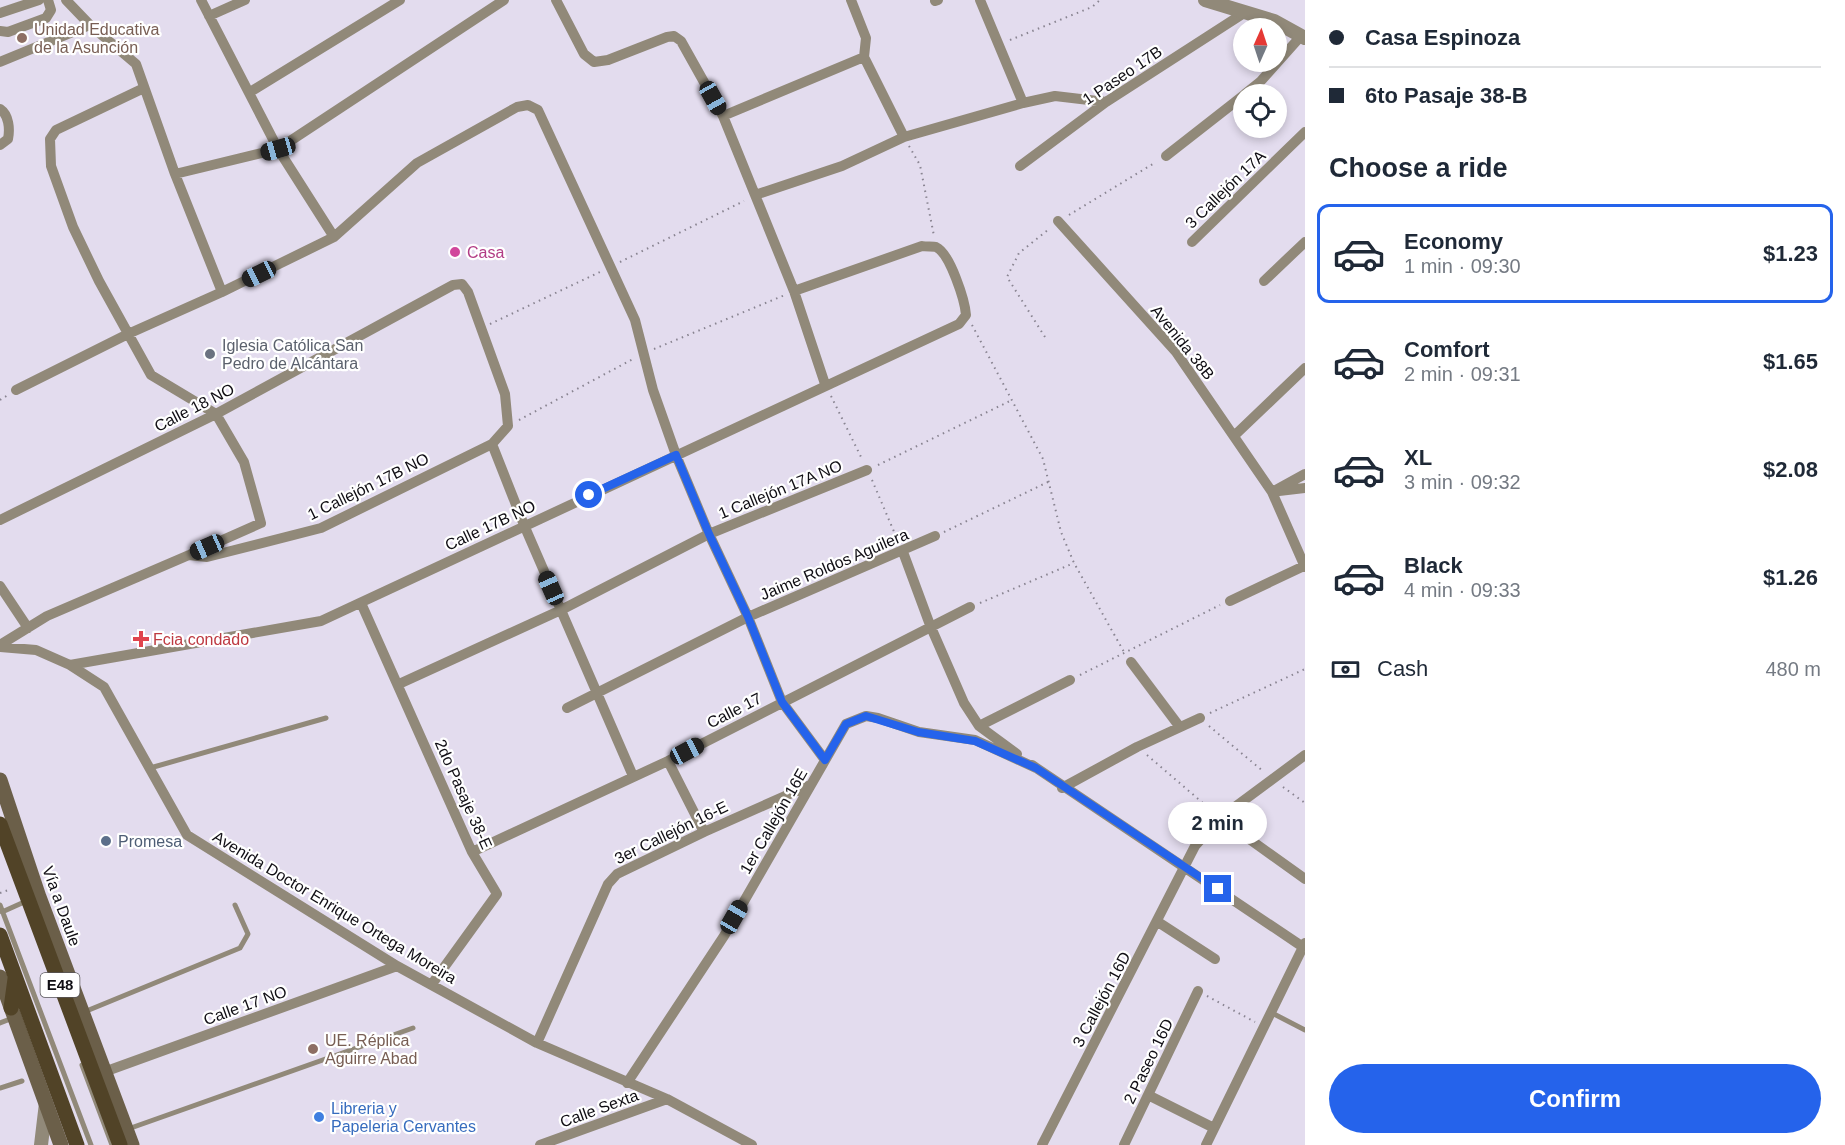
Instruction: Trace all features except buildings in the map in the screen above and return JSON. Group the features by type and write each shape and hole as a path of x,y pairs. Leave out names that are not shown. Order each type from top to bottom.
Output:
{"main road":[{"name":"Vía a Daule","path":"0,780 82,1013 132,1145"},
{"name":"Vía a Daule","path":"0,824 120,1145"},
{"name":"E48","path":"0,935 8,977 77,1145"},
{"path":"8,977 9,1016 61,1145"}],"street":[{"path":"0,13 39,0"},
{"path":"0,30 8,32 46,18 51,10 48,0"},
{"path":"66,0 90,25 136,64 175,174 222,292"},
{"path":"201,0 278,149 334,237"},
{"path":"209,16 245,0"},
{"path":"250,92 400,0"},
{"path":"175,174 278,149 504,0"},
{"path":"556,0 584,54 594,62 609,60 675,36 681,41 723,117 794,291 825,384"},
{"path":"851,0 866,38 864,57 904,137"},
{"path":"980,0 1023,103"},
{"path":"1205,0 1274,21 1303,37 1258,84"},
{"name":"1 Paseo 17B","path":"1020,166 1106,102 1244,13"},
{"path":"0,62 90,25"},
{"path":"723,117 864,57"},
{"path":"144,88 56,130 50,139 51,166 65,207 99,281 152,375 216,414 244,462 261,523 189,555"},
{"path":"755,195 842,166 904,137 1023,103 1055,96 1106,102"},
{"path":"1166,156 1233,104"},
{"path":"16,390 128,334 222,292 334,237 417,163 517,106 528,105 538,110 635,320 653,390 676,455 709,534 748,617 782,702 825,760"},
{"path":"0,109 5,113 9,131 8,139 0,145"},
{"name":"3 Callejón 17A","path":"1192,242 1305,132"},
{"name":"Avenida 38B","path":"1058,221 1176,352 1272,492 1305,567"},
{"path":"1264,281 1305,242"},
{"path":"794,291 922,246 937,247 946,256 966,304 966,315"},
{"name":"Calle 18 NO","path":"0,520 216,414 453,285 462,284 468,292 505,394 508,426"},
{"name":"Calle 17B NO","path":"70,665 321,621 825,384 959,324 966,315"},
{"path":"1235,435 1305,368"},
{"name":"1 Callejón 17B NO","path":"0,646 46,616 189,555 207,557 321,528 492,444 508,426"},
{"path":"492,444 524,525 633,776"},
{"name":"1 Callejón 17A NO","path":"399,684 561,610 709,534 867,470"},
{"path":"1272,492 1305,474"},
{"path":"1272,492 1305,488"},
{"name":"Jaime Roldos Aguilera","path":"567,708 748,617 936,536"},
{"path":"903,552 930,625 964,702 979,726 1062,788 1304,945 1206,1145"},
{"path":"1230,601 1305,567"},
{"path":"0,586 28,628"},
{"name":"2do Pasaje 38-E","path":"361,603 472,852 493,883 497,894 432,984"},
{"name":"Calle 17","path":"472,852 668,761 930,625 970,607"},
{"path":"0,646 36,650 70,665"},
{"path":"1131,662 1179,726"},
{"name":"Avenida Doctor Enrique Ortega Moreira","path":"70,665 104,687 187,835 397,966 537,1043 667,1100 752,1145"},
{"path":"979,726 1070,680"},
{"name":"1er Callejón 16E","path":"627,1083 724,936 846,724 866,716 878,718 918,732 975,741 1036,768"},
{"path":"1062,788 1137,747 1200,718"},
{"name":"3 Callejón 16D","path":"1042,1145 1195,846 1220,818 1305,755"},
{"path":"668,761 704,832"},
{"name":"3er Callejón 16-E","path":"537,1043 608,884 626,868 810,785"},
{"path":"1220,818 1305,879"},
{"path":"1158,922 1215,959"},
{"name":"Calle 17 NO","path":"104,1072 397,966"},
{"name":"2 Paseo 16D","path":"1124,1145 1198,990"},
{"path":"1148,1095 1214,1128"},
{"name":"Calle Sexta","path":"540,1145 667,1100"},
{"path":"41,1145 46,1103"}],"lane":[{"path":"150,768 326,718"},
{"path":"0,844 112,1145"},
{"path":"22,903 1,910 91,1145"},
{"path":"82,1013 240,948 248,934 235,905"},
{"path":"1272,1013 1305,1030"},
{"path":"126,1130 413,1028"},
{"path":"0,1088 22,1082"}],"path":[{"path":"999,45 1092,7 1100,0"},
{"path":"904,137 920,165 937,247"},
{"path":"966,315 1043,459 1061,532 1074,562 1131,662"},
{"name":"1 Callejón 17A NO","path":"867,470 1011,401"},
{"path":"936,536 1050,481"},
{"path":"970,607 1074,562"},
{"path":"1070,680 1230,601"},
{"path":"1305,669 1200,718 1305,803"},
{"path":"1137,747 1220,818"},
{"path":"1198,990 1265,1028"}],"place":[{"name":"Unidad Educativa de la Asunción","path":"22,38"},
{"name":"Casa","path":"455,252"},
{"name":"Iglesia Católica San Pedro de Alcántara","path":"210,354"},
{"name":"Fcia condado","path":"141,639"},
{"name":"Promesa","path":"106,841"},
{"name":"UE. Réplica Aguirre Abad","path":"313,1049"},
{"name":"Libreria y Papeleria Cervantes","path":"319,1117"}],"route":[{"path":"589,495 676,455 709,534 748,617 782,702 825,760 846,724 855,718 866,716 918,732 958,736 975,741 1036,768 1062,788 1218,889"}]}
